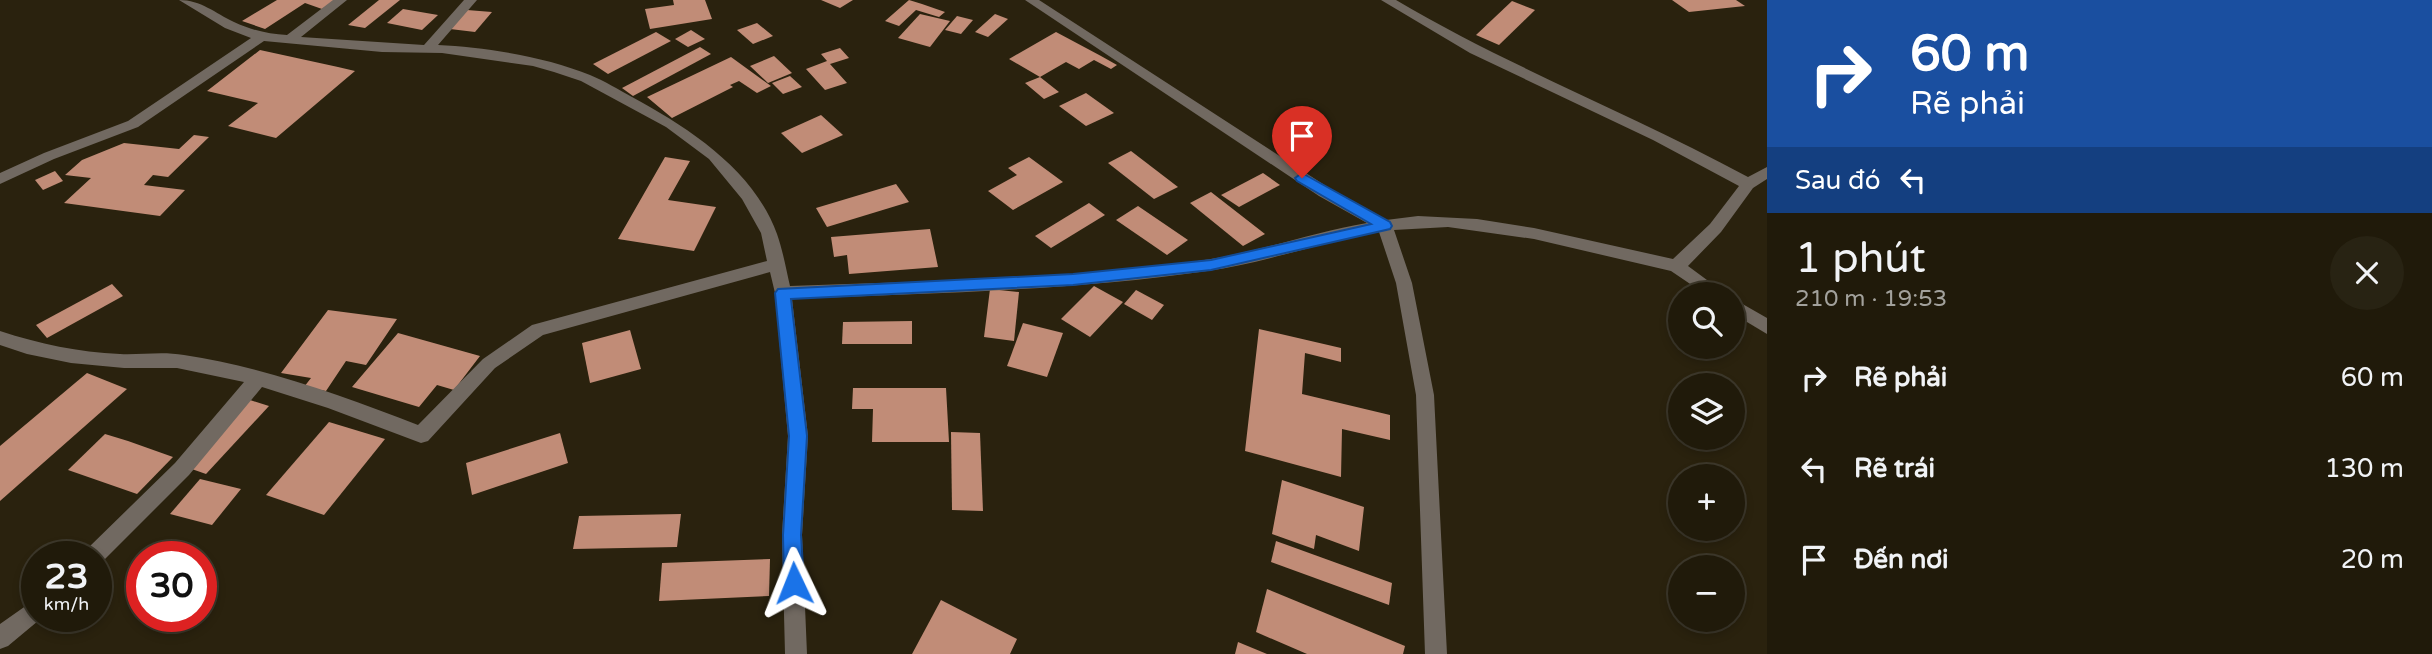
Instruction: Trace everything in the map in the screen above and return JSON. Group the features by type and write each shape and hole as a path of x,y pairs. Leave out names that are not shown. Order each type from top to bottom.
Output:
{"street":[{"path":"185,0 230,25 261,37 473,53 559,69 586,78 671,124 714,156 748,197 769,233 783,293 798,436 792,535 796,654"},
{"path":"289,40 341,0"},
{"path":"427,49 471,0"},
{"path":"1031,0 1324,192 1385,226 1404,283 1425,395 1436,654"},
{"path":"1387,0 1497,61 1709,161 1748,184"},
{"path":"0,178 132,124 261,37"},
{"path":"1676,266 1718,228 1748,184 1767,172"},
{"path":"783,293 1073,279 1211,265 1385,226 1447,222 1498,228 1676,266 1700,282"},
{"path":"0,338 38,350 116,361 182,362 258,379 359,410 421,435 488,362 511,343 538,330 776,264"},
{"path":"1745,313 1767,327"},
{"path":"109,541 182,470 258,379"},
{"path":"0,638 21,621"}],"building":[{"path":"277,0 336,0 322,9 305,3 265,29 242,21"},
{"path":"379,0 400,0 365,28 348,25"},
{"path":"673,0 705,0 712,19 650,29 645,9 674,5"},
{"path":"821,0 853,0 840,8"},
{"path":"909,0 945,12 939,17 916,10 899,26 885,21"},
{"path":"1672,0 1736,0 1745,6 1689,12"},
{"path":"1512,1 1535,10 1499,45 1476,35"},
{"path":"403,9 438,15 422,30 387,23"},
{"path":"467,10 492,12 475,32 450,29"},
{"path":"920,14 950,21 930,47 898,38"},
{"path":"995,14 1008,19 988,37 975,32"},
{"path":"957,16 973,20 961,34 945,30"},
{"path":"757,23 773,36 753,44 737,30"},
{"path":"691,30 705,39 688,47 675,39"},
{"path":"656,32 671,41 608,74 593,64"},
{"path":"1056,32 1117,65 1111,69 1094,60 1079,69 1066,62 1040,77 1009,59"},
{"path":"700,47 711,54 633,96 622,88"},
{"path":"840,48 849,58 830,64 847,83 825,90 806,69 827,61 821,54"},
{"path":"260,50 355,71 276,138 228,126 258,103 207,91"},
{"path":"774,56 792,73 768,83 750,66"},
{"path":"731,57 771,86 757,93 739,81 730,85 733,87 672,118 647,97"},
{"path":"790,76 802,87 783,94 772,83"},
{"path":"1040,77 1059,92 1044,99 1025,83"},
{"path":"1086,93 1114,113 1086,126 1059,106"},
{"path":"821,115 843,135 802,153 781,133"},
{"path":"194,135 209,137 168,177 153,175 144,185 185,190 160,216 64,203 91,178 65,175 82,160 124,143 179,149"},
{"path":"1131,151 1178,187 1154,199 1108,163"},
{"path":"665,157 690,161 668,200 716,207 694,251 618,239"},
{"path":"1029,157 1063,182 1013,210 988,191 1017,175 1008,168"},
{"path":"55,171 63,181 43,190 35,180"},
{"path":"1263,173 1280,185 1239,207 1221,195"},
{"path":"896,184 909,202 827,227 816,208"},
{"path":"1211,192 1265,234 1243,246 1190,203"},
{"path":"1089,203 1105,215 1051,248 1035,236"},
{"path":"1138,206 1188,240 1167,255 1116,220"},
{"path":"930,229 938,267 849,274 847,255 834,257 831,237"},
{"path":"112,284 123,296 47,338 36,325"},
{"path":"1094,286 1123,302 1090,337 1061,319"},
{"path":"990,289 1019,292 1014,341 984,337"},
{"path":"1136,290 1164,305 1152,320 1124,304"},
{"path":"328,310 397,319 366,365 346,361 326,391 304,387 311,378 281,373"},
{"path":"912,321 912,344 842,344 843,322"},
{"path":"1023,323 1063,333 1047,377 1007,366"},
{"path":"1259,329 1341,348 1341,362 1305,353 1302,394 1390,415 1390,440 1342,429 1341,477 1245,451"},
{"path":"630,330 641,369 590,383 582,343"},
{"path":"398,333 480,356 454,390 437,385 419,407 352,387"},
{"path":"87,373 127,389 0,501 0,446"},
{"path":"853,388 946,388 949,442 872,442 873,409 852,409"},
{"path":"250,400 269,406 206,474 186,467"},
{"path":"329,422 385,439 324,515 266,495"},
{"path":"951,432 980,433 983,511 952,510"},
{"path":"560,433 568,463 472,495 466,463"},
{"path":"105,434 173,457 137,494 68,470"},
{"path":"200,479 241,489 212,525 170,514"},
{"path":"1282,480 1364,507 1359,551 1316,535 1314,549 1272,534"},
{"path":"681,514 677,547 573,549 579,516"},
{"path":"1276,541 1392,583 1389,605 1271,562"},
{"path":"770,559 769,596 659,601 662,563"},
{"path":"1267,589 1405,646 1403,654 1307,654 1256,632"},
{"path":"941,600 1017,639 1010,654 912,654"},
{"path":"1238,642 1267,654 1235,654"}],"route":[{"path":"794,583 792,535 798,436 783,293 1073,279 1211,265 1385,226 1302,178"}]}
